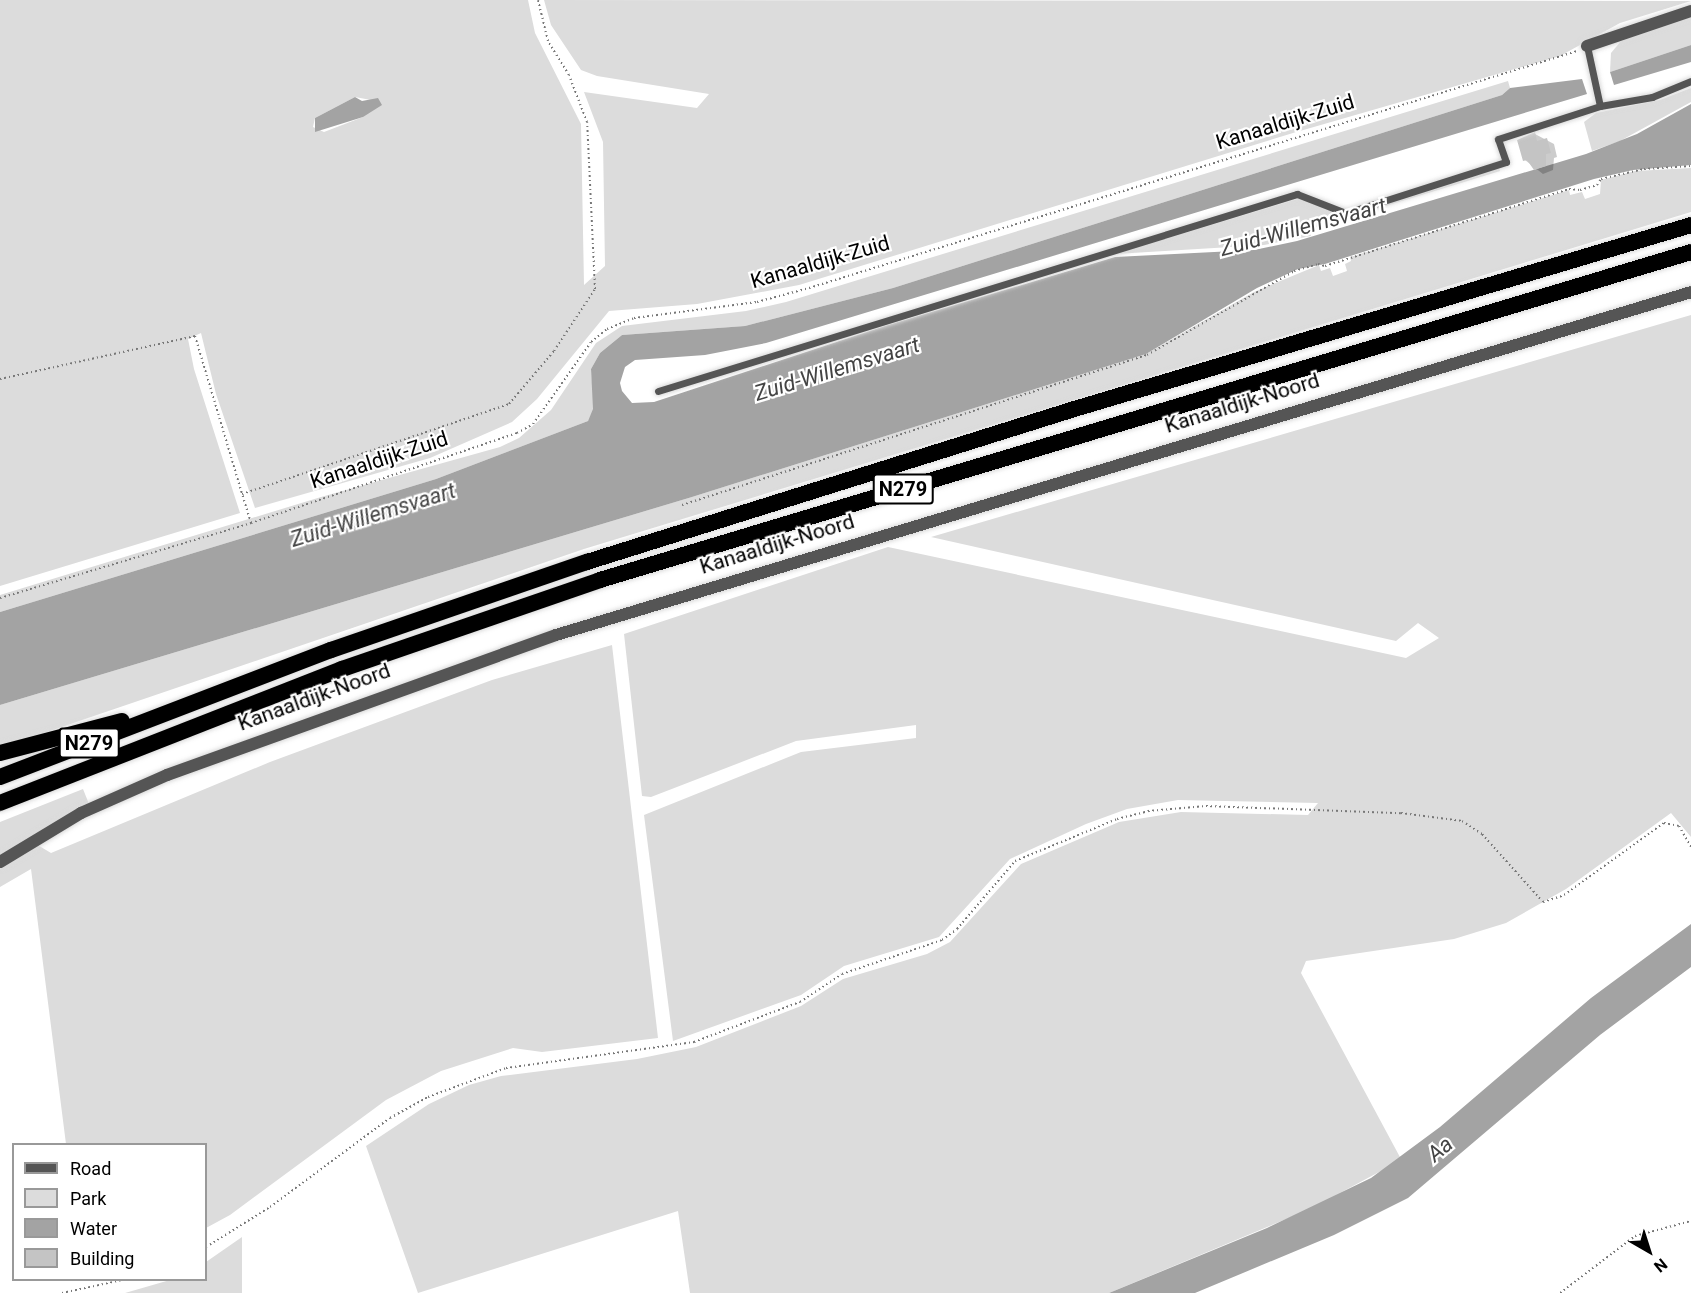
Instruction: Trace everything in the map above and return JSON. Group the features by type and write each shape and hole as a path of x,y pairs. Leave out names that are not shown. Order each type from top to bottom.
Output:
{"highway":[{"name":"Kanaaldijk-Noord","path":"0,777 332,650 587,562 1071,410 1691,225"},
{"name":"Kanaaldijk-Noord","path":"0,803 342,669 600,580 1691,252"},
{"name":"N279","path":"0,753 178,708"}],"street":[{"path":"1587,46 1691,10"},
{"name":"Kanaaldijk-Noord","path":"0,862 81,813 167,775 556,635 1691,292"}],"lane":[{"path":"1587,46 1600,106"},
{"path":"658,391 1297,194 1346,213 1506,162 1498,139 1600,106 1652,98 1691,81"}],"path":[{"path":"242,494 508,404 554,351 595,289 587,122 569,75 548,41 538,0"},
{"name":"Kanaaldijk-Zuid","path":"0,598 251,523 517,433 533,424 591,342 608,329 634,318 757,302 809,288 1564,58 1587,46"},
{"path":"682,505 1147,355 1294,271 1318,264 1325,266 1569,189 1597,185 1601,179 1644,169 1691,166"},
{"path":"0,379 195,336 251,523"},
{"path":"207,1246 270,1207 390,1118 466,1080 525,1065 704,1038 800,1002 842,974 934,945 957,929 1015,861 1117,819 1149,811 1206,806 1401,813 1462,820 1482,834 1543,902 1564,895 1664,823 1678,826 1691,848"},
{"path":"1560,1293 1635,1236 1691,1221"},
{"path":"62,1293 117,1281"}],"green space":[{"path":"0,0 528,0 535,33 581,124 584,285 605,266 603,142 584,92 697,108 709,94 597,76 581,70 551,25 544,0 1691,1 1620,23 1560,56 1293,133 799,285 697,304 609,311 537,399 512,422 430,458 255,508 216,394 201,333 188,339 194,369 240,513 0,586","holes":["355,97 371,100 363,117 324,132 313,127 315,118"]},
{"path":"1691,17 1691,45 1610,72 1611,53 1621,41"},
{"path":"1508,81 1510,88 1502,95 893,288 745,326 622,335 600,353 591,369 594,409 588,421 436,479 0,612 0,595 321,497 500,447 519,438 551,410 596,343 622,326 746,311 786,302"},
{"path":"1691,88 1691,102 1620,141 1592,151 1584,122 1596,113 1660,100"},
{"path":"1499,168 1500,171 1333,222 1331,215 1316,219 1317,227 1310,230 1311,236 1264,245 1115,254 1301,198 1341,213"},
{"path":"1691,168 1691,212 584,549 0,748 0,705 692,497 1146,354 1254,292 1319,265 1321,271 1330,268 1333,276 1347,271 1345,264 1351,261 1350,257 1569,190 1570,195 1582,192 1585,199 1600,194 1601,180 1635,171"},
{"path":"1691,315 1691,837 1671,813 1566,889 1506,923 1454,939 1306,961 1301,973 1401,1159 1310,1209 1109,1293 690,1293 678,1211 418,1293 366,1146 429,1104 469,1085 501,1076 637,1059 696,1047 801,1006 843,979 927,954 950,942 1021,864 1119,822 1181,812 1308,815 1318,803 1178,800 1127,809 1086,824 1010,859 939,937 844,966 801,995 673,1041 644,815 801,752 916,738 916,725 796,741 651,797 642,796 624,634 888,547 1406,658 1439,638 1418,623 1396,641 931,537"},
{"path":"612,645 658,1038 542,1052 513,1048 441,1071 386,1100 230,1215 207,1227 207,1143 66,1143 31,869 0,887 0,867 36,844 51,853 270,762 492,680"},
{"path":"83,789 89,804 0,855 0,822"},
{"path":"242,1237 242,1293 125,1293 167,1281 207,1281 207,1261"}],"water":[{"path":"1691,45 1691,62 1614,85 1610,72"},
{"name":"Zuid-Willemsvaart","path":"1582,79 1587,94 766,343 705,355 635,360 625,367 620,383 622,391 632,403 654,402 888,325 1115,257 1254,250 1297,241 1586,154 1637,134 1691,104 1691,165 1633,170 1594,179 1325,264 1298,269 1257,288 1146,354 692,497 0,705 0,612 436,479 588,421 593,409 591,369 600,353 622,335 745,326 893,288 1502,95 1510,88"},
{"path":"355,97 362,101 378,98 382,105 363,117 315,132 315,118"},
{"name":"Aa","path":"1691,924 1691,967 1600,1035 1408,1198 1334,1235 1195,1293 1109,1293 1267,1228 1371,1178 1440,1127 1591,998"}],"building":[{"path":"1535,132 1537,141 1547,138 1551,153 1546,154 1546,166 1534,170 1527,160 1523,161 1517,140"}]}
